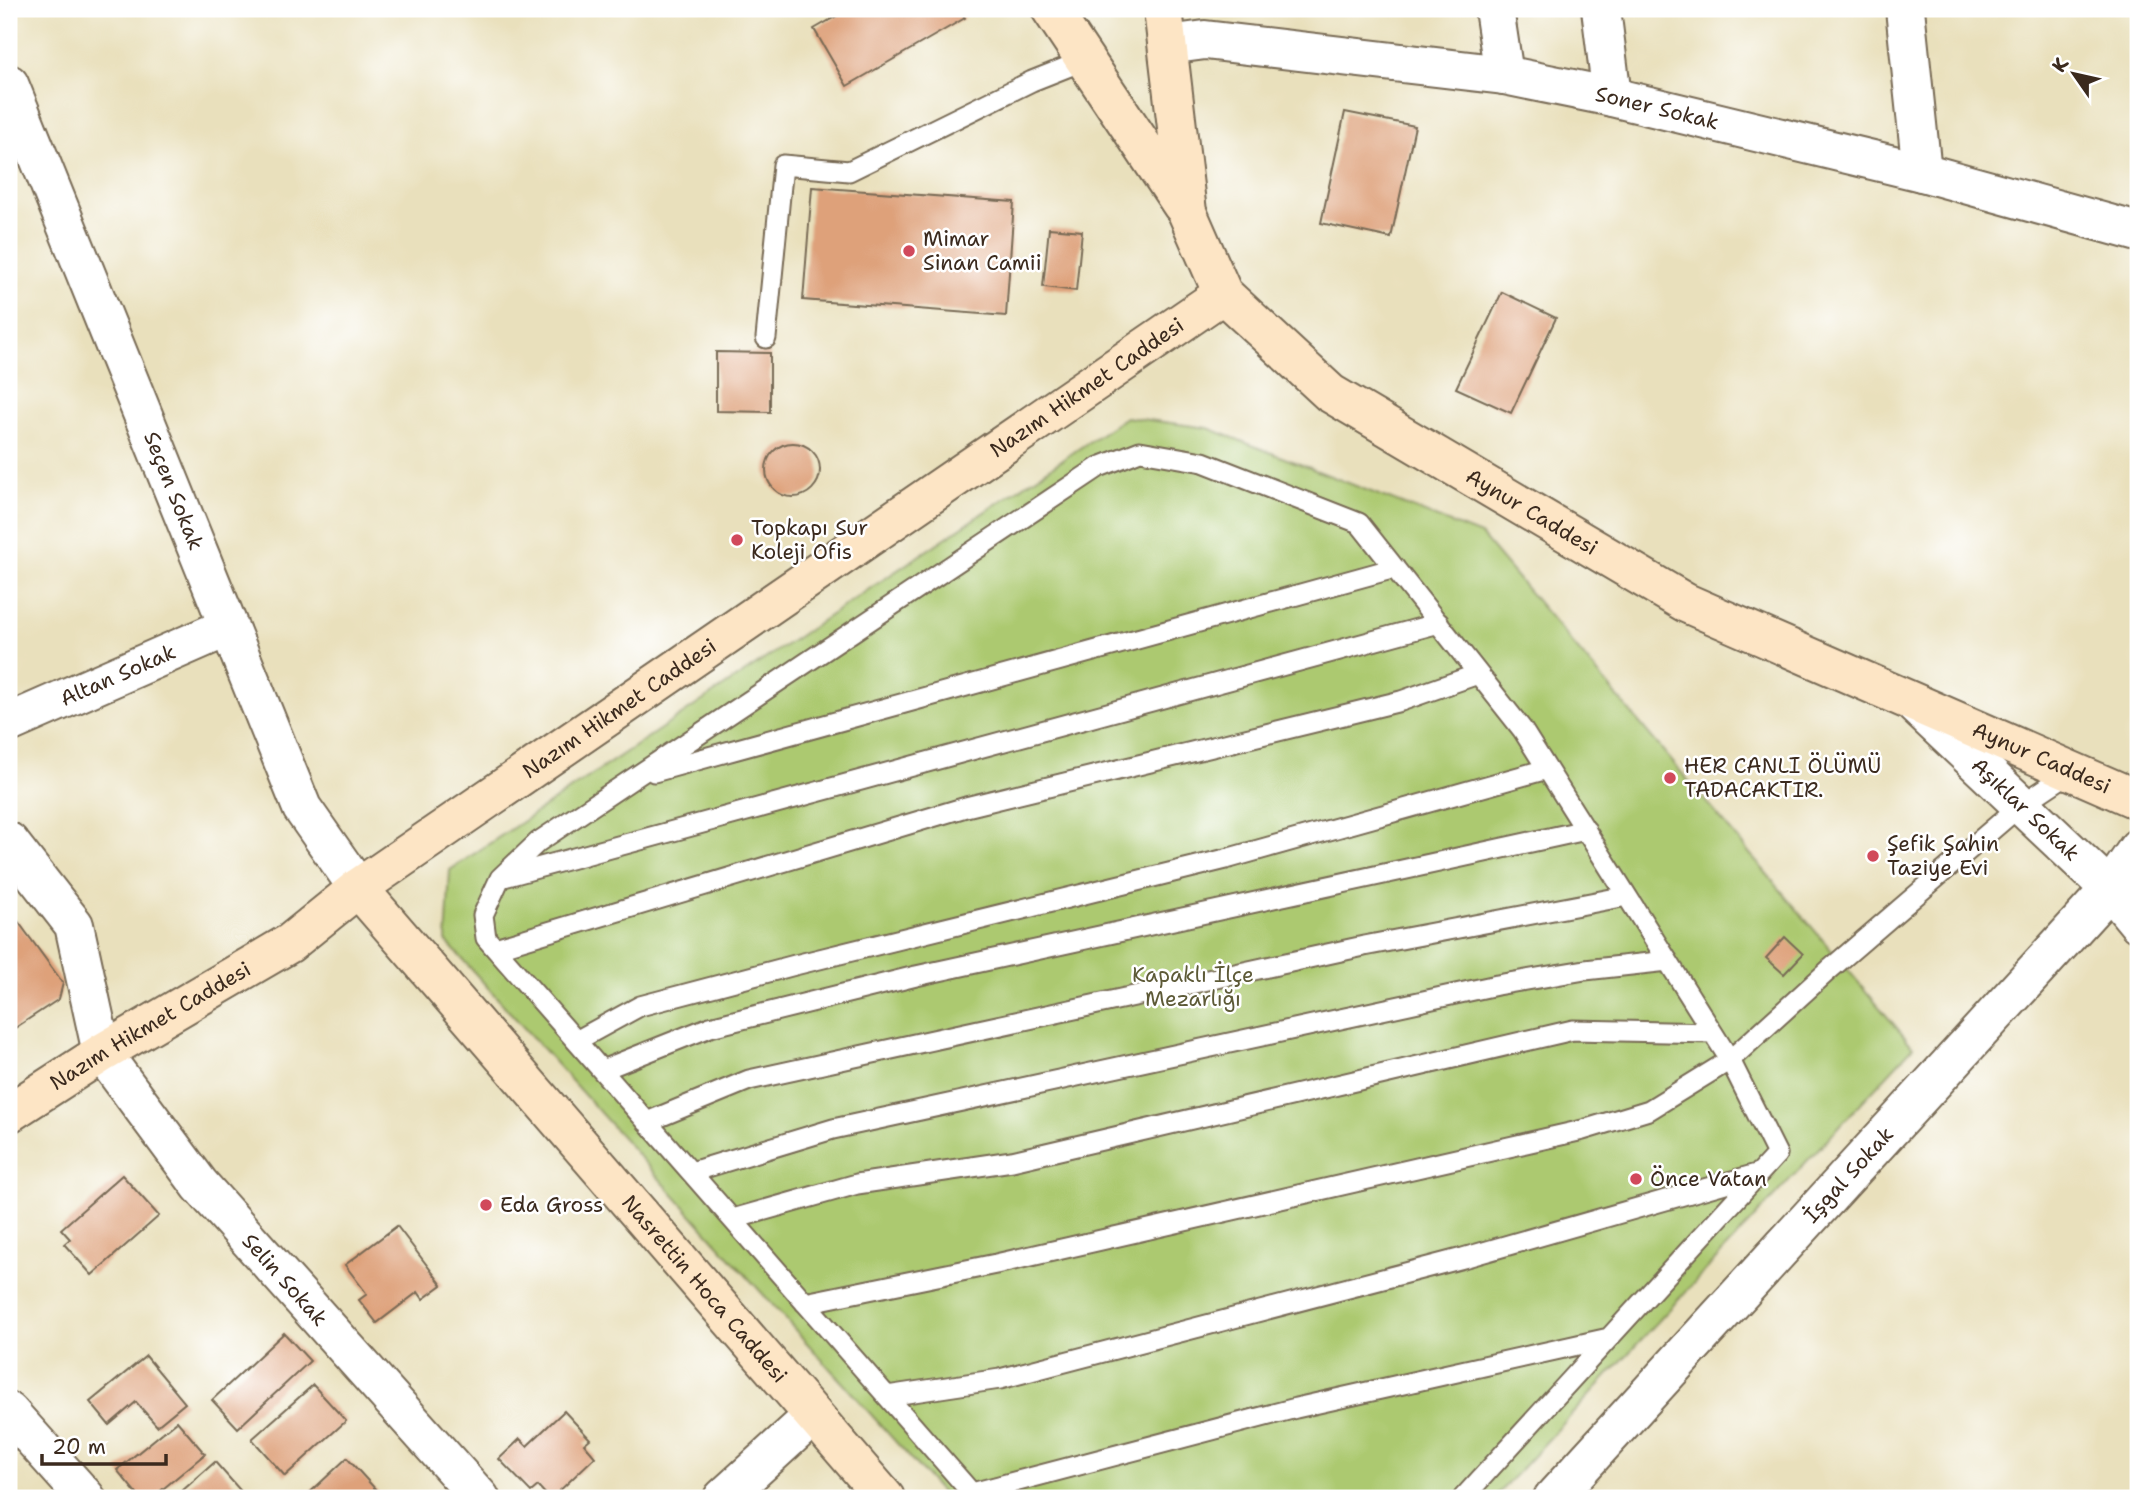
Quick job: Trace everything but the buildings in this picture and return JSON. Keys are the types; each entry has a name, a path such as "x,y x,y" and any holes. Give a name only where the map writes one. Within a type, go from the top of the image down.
{"street":[{"path":"1051,9 1187,212"},
{"path":"1494,9 1504,75"},
{"path":"1601,9 1612,97"},
{"path":"1905,9 1922,172"},
{"name":"Soner Sokak","path":"1165,27 1205,40 1504,75 1612,97 1922,172 2138,232"},
{"name":"Aynur Caddesi","path":"1165,27 1187,212 1223,294 1330,393 1686,603 2138,800"},
{"name":"Seçen Sokak","path":"9,84 302,808 358,888"},
{"name":"Nazım Hikmet Caddesi","path":"9,1113 102,1053 290,943 358,888 1223,294"},
{"name":"Altan Sokak","path":"9,723 228,627"},
{"name":"Aşıklar Sokak","path":"1910,700 2110,889 2138,923"},
{"path":"9,842 74,925 102,1053"},
{"name":"İşgal Sokak","path":"1553,1498 2110,889 2138,848"},
{"name":"Nasrettin Hoca Caddesi","path":"358,888 886,1498"},
{"name":"Selin Sokak","path":"102,1053 200,1185 480,1498"},
{"path":"9,1412 86,1498"},
{"path":"723,1498 813,1416"}],"lane":[{"path":"766,338 783,165 849,171 1032,81 1085,60"},
{"path":"1463,1498 1777,1154 1730,1059 1522,729 1359,523 1203,462 1140,451 1100,467 538,842 500,878 483,915 486,938 974,1496 1296,1408 1609,1338"},
{"path":"636,777 1395,568"},
{"path":"500,878 1439,623"},
{"path":"495,948 966,807 1401,701 1478,674"},
{"path":"576,1041 640,1006 794,965 1226,859 1547,769"},
{"path":"805,1303 996,1264 1583,1130 1649,1110 1730,1059 2021,805 2072,771"},
{"path":"602,1070 710,1027 916,976 1586,830"},
{"path":"646,1122 749,1080 1364,946 1627,897"},
{"path":"691,1172 834,1129 1497,985 1585,970 1668,961"},
{"path":"733,1219 857,1184 1012,1161 1573,1030 1713,1033"},
{"path":"887,1396 1013,1376 1463,1258 1760,1172"}],"green space":[{"name":"Kapaklı İlçe Mezarlığı","path":"1126,417 1208,428 1481,535 1913,1047 1494,1498 946,1498 446,941 450,870"}],"place":[{"name":"Mimar Sinan Camii","path":"909,251"},
{"name":"Topkapı Sur Koleji Ofis","path":"737,540"},
{"name":"HER CANLI ÖLÜMÜ TADACAKTIR.","path":"1670,778"},
{"name":"Şefik Şahin Taziye Evi","path":"1873,856"},
{"name":"Önce Vatan","path":"1636,1179"},
{"name":"Eda Gross","path":"486,1205"}]}
